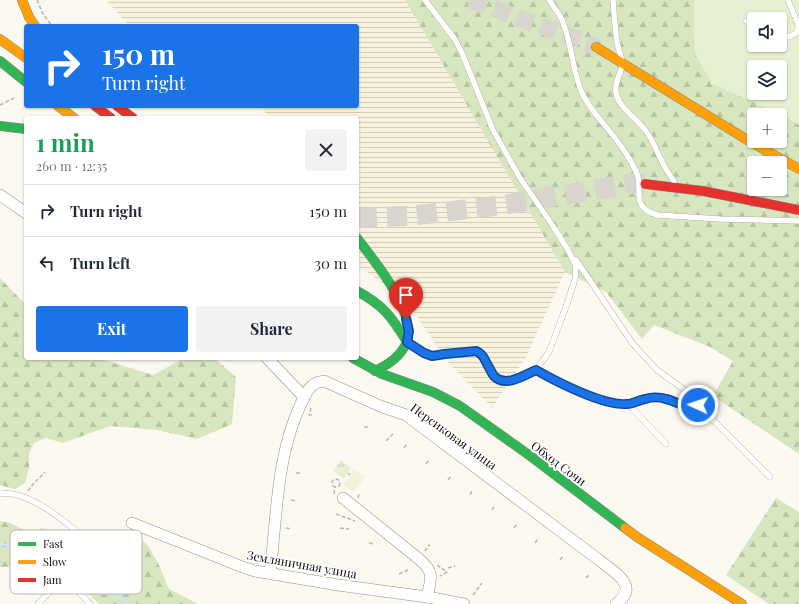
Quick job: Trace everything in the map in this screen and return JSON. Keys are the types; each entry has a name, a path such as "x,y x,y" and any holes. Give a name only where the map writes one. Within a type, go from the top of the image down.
{"main road":[{"path":"22,0 34,24"},
{"path":"0,39 24,57"},
{"path":"596,47 749,141 799,168"},
{"path":"0,49 24,67"},
{"path":"0,61 24,81"},
{"path":"0,69 24,82"},
{"path":"61,108 71,116"},
{"path":"98,108 108,116"},
{"path":"120,108 130,116"},
{"path":"0,126 24,129"},
{"path":"645,184 660,180 680,187 759,201 799,210"},
{"path":"359,241 386,277 398,300 409,327 409,335 404,349 395,360 375,371"},
{"path":"359,292 389,314 407,342"},
{"name":"Обход Сочи","path":"356,360 375,371 432,392 460,406 529,455 637,537 742,604"}],"street":[{"path":"0,195 24,212"},
{"path":"269,360 304,397"},
{"name":"Персиковая улица","path":"270,573 276,512 287,442 304,397 312,385 317,382 324,382 380,406 406,415 620,577 625,583 626,594 616,604"},
{"path":"343,498 429,568 431,578 427,597"},
{"name":"Земляничная улица","path":"132,523 244,568 338,585 427,597 464,604"}],"lane":[{"path":"425,0 454,38 462,53 493,130 520,178 633,344 657,370 696,398 698,405 770,477"},
{"path":"549,0 561,18 565,28 578,84 583,96 617,141 637,173 640,205 644,209 657,215 720,219 799,221"},
{"path":"613,0 617,43 622,64 616,83 616,94 627,112 646,130 665,169 680,187"},
{"path":"787,37 798,32 798,24 788,0"},
{"path":"660,180 665,169"},
{"path":"407,342 424,353 432,356 476,351 479,352 494,376 500,380 516,379 536,370 549,352 575,279 576,266 568,250"},
{"path":"536,370 564,386 615,403 628,404 647,398 666,398 691,407 698,405"},
{"path":"628,404 666,444"},
{"path":"0,494 13,493 25,496 64,520 76,530"},
{"path":"38,604 47,594"},
{"path":"81,594 90,604"}],"path":[{"path":"37,0 43,14 50,24"},
{"path":"0,105 14,98"},
{"path":"364,427 368,427 370,425"},
{"path":"386,441 394,434"},
{"path":"404,448 407,444"},
{"path":"426,464 429,460"},
{"path":"25,496 33,482 39,479 45,472"},
{"path":"296,473 301,473"},
{"path":"337,479 340,481 340,484 335,486 332,484 332,481 337,479 339,476"},
{"path":"448,480 451,476"},
{"path":"470,495 472,491"},
{"path":"291,500 296,501"},
{"path":"514,528 518,524"},
{"path":"286,528 291,529"},
{"path":"340,528 349,529"},
{"path":"534,543 538,539"},
{"path":"369,543 374,544"},
{"path":"425,551 429,545 430,546"},
{"path":"560,560 563,556"},
{"path":"448,568 455,566"},
{"path":"399,574 408,570"},
{"path":"586,578 589,575"},
{"path":"473,595 482,583"}],"shaded area":[{"path":"106,0 405,0 565,272 525,359 492,408 445,359 411,307 369,273 359,268 359,116 268,116 262,108 359,108 359,24 127,24"}],"green space":[{"path":"405,0 694,0 695,54 747,90 747,100 762,100 774,108 747,108 747,148 787,148 787,117 799,125 799,454 713,396 733,361 710,347 654,325 642,339 606,292 565,272"},
{"path":"694,0 799,0 799,125 787,117 787,108 767,108 749,100 787,100 787,60 747,60 747,99 712,84 695,54"},
{"path":"0,278 24,303 24,360 104,360 153,375 180,360 216,360 236,377 232,424 197,439 157,430 110,426 63,443 46,438 34,443 29,453 29,468 25,483 15,489 0,485"},
{"path":"341,460 351,468 344,479 333,471"},
{"path":"354,469 365,477 354,492 343,485"},
{"path":"776,498 799,512 799,604 769,604 726,575"},
{"path":"0,521 10,523 25,530 10,530 10,567 0,567"},
{"path":"42,528 52,530 38,530"},
{"path":"142,540 148,546 158,563 169,589 198,604 99,604 89,594 142,594"}],"waterway":[{"path":"0,544 10,546"},
{"path":"115,594 130,604"}],"tunnel":[{"path":"470,0 596,47"},
{"path":"359,218 409,216 503,205 635,183 645,184"}],"traffic: fast":[{"path":"0,61 24,80"},
{"path":"0,126 24,129"},
{"path":"359,241 383,273 400,301 406,316 408,329 407,342"},
{"path":"359,292 374,301 386,312 397,325 407,342 394,360 375,371"},
{"path":"357,360 382,374 433,392 460,406 529,455 625,528"}],"traffic: slow":[{"path":"22,0 34,24"},
{"path":"0,39 24,57"},
{"path":"596,47 749,141 799,169"},
{"path":"61,108 71,116"},
{"path":"625,528 742,604"}],"traffic: jam":[{"path":"98,108 108,116"},
{"path":"120,108 130,116"},
{"path":"645,184 703,191 799,210"}],"route":[{"path":"406,319 409,327 407,342 424,353 432,356 476,351 479,352 482,354 494,376 500,380 516,379 536,370 564,386 615,403 628,404 647,398 666,398 691,407 698,405"}]}
